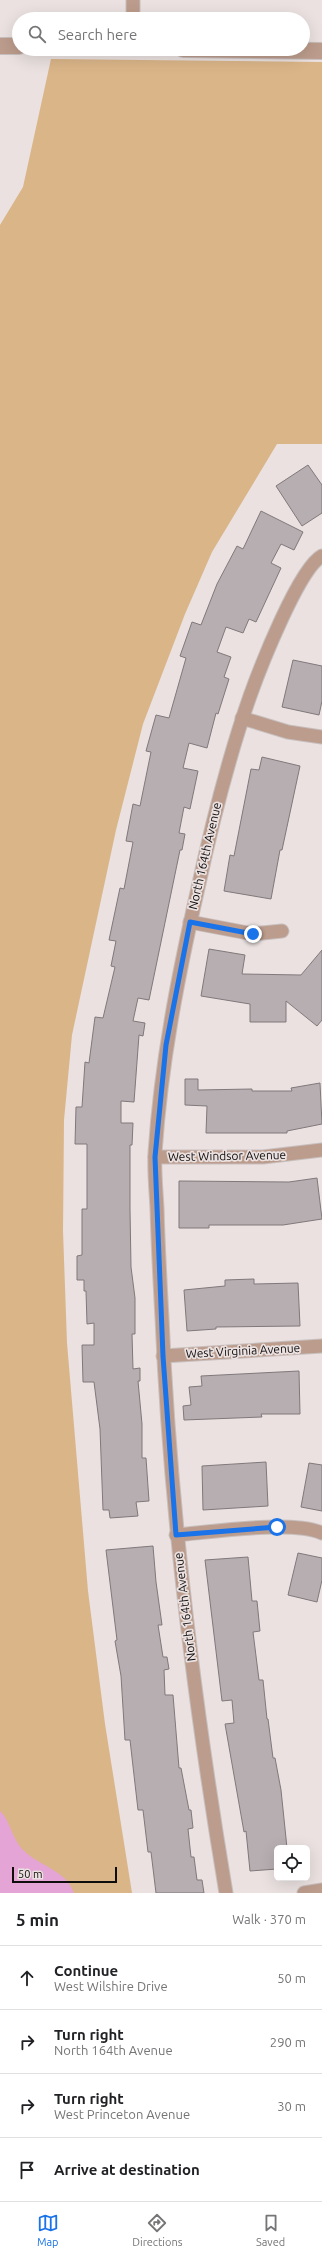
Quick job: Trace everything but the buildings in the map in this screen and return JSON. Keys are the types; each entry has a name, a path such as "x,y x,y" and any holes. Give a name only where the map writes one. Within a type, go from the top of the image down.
{"street":[{"path":"133,0 133,12"},
{"path":"0,46 12,46"},
{"path":"310,51 322,51"},
{"name":"North 164th Avenue","path":"226,1893 201,1744 176,1535 163,1356 155,1157 166,1045 190,922 218,797 242,718 261,668 302,580 316,559 322,556"},
{"path":"242,718 288,732 322,737"},
{"path":"190,922 253,934 282,931"},
{"name":"West Windsor Avenue","path":"155,1157 263,1157 322,1150"},
{"name":"West Virginia Avenue","path":"163,1356 322,1346"},
{"path":"176,1535 277,1527 316,1530 322,1533"},
{"path":"304,1893 322,1890"}],"shaded area":[{"path":"51,59 322,62 322,444 277,444 212,552 185,614 143,724 116,830 72,1035 64,1120 63,1231 67,1343 88,1591 105,1724 132,1893 0,1893 0,225 23,187"},
{"path":"0,1811 6,1819 19,1846 29,1855 65,1879 74,1893 0,1893"}],"route":[{"path":"253,934 190,922 166,1045 155,1157 163,1356 176,1535 277,1527"}]}
